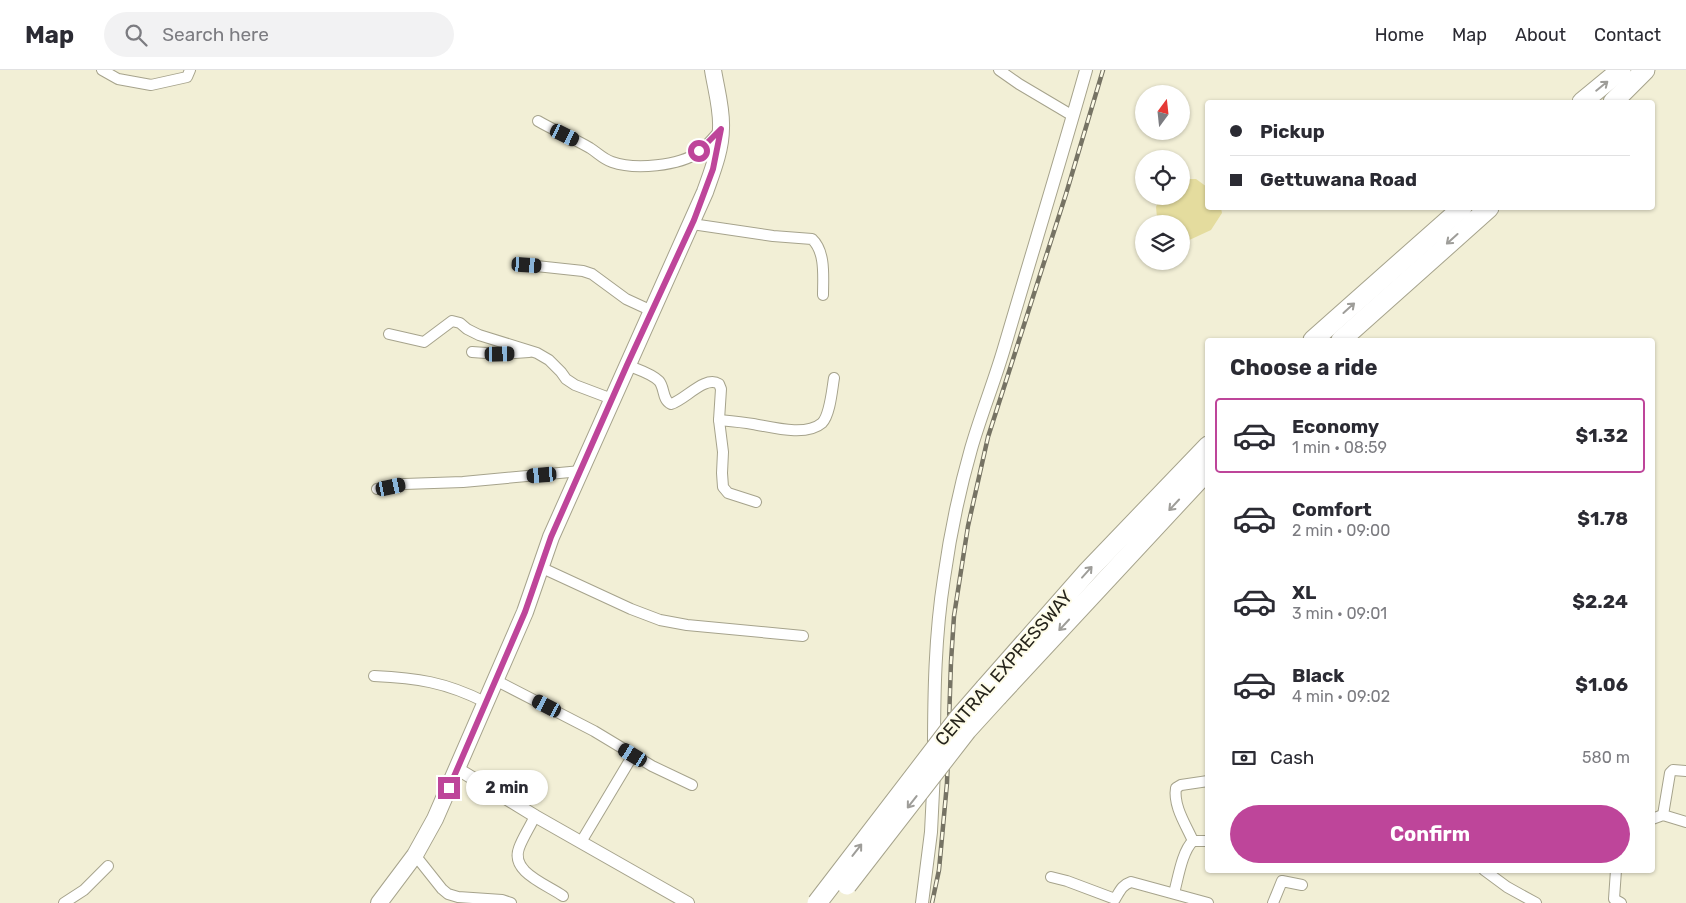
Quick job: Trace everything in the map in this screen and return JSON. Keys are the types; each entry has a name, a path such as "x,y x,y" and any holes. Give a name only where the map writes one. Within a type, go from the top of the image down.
{"highway":[{"path":"1586,100 1635,72"},
{"path":"1606,100 1635,72"},
{"path":"1614,100 1635,72"},
{"path":"1315,338 1460,210"},
{"path":"1344,338 1486,210"},
{"name":"CENTRAL EXPRESSWAY","path":"817,903 958,718 1088,571 1205,449"},
{"name":"CENTRAL EXPRESSWAY","path":"833,903 967,730 1205,473"}],"main road":[{"path":"379,903 415,855 434,820 525,612 551,537 692,224 713,169 721,129 713,70"}],"street":[{"path":"102,70 118,79 151,85 187,77 190,70"},
{"path":"999,70 1018,84 1073,116"},
{"path":"922,903 932,832 937,635 943,583 955,514 971,450 1044,214 1086,70"},
{"path":"538,121 592,149 600,157 613,163 650,166 686,159 699,151 721,129"},
{"path":"692,224 773,236 812,239 816,243 822,260 823,295"},
{"path":"527,265 583,270 592,274 626,299 652,311"},
{"path":"389,334 424,342 452,321 460,323 479,335 532,352 549,360 574,385 612,399"},
{"path":"472,352 500,354 532,352"},
{"path":"627,365 656,379 661,384 666,401 672,404 704,384 711,382 719,384 721,389 718,420 723,452 723,487 728,493 756,502"},
{"path":"718,420 790,431 816,426 822,423 827,415 834,378"},
{"path":"378,489 404,484 463,482 581,472"},
{"path":"540,567 630,609 660,620 687,625 803,636"},
{"path":"374,676 407,678 437,683 485,702"},
{"path":"495,680 594,731 633,755 692,784"},
{"path":"581,842 633,755"},
{"path":"456,768 535,816 688,903"},
{"path":"1663,815 1670,773 1673,770 1686,771"},
{"path":"1193,841 1179,809 1175,795 1176,788 1181,785 1205,781"},
{"path":"1655,818 1663,815 1686,822"},
{"path":"535,816 519,848 517,856 519,864 526,873 563,896"},
{"path":"1193,841 1205,841"},
{"path":"1174,894 1182,864 1193,841"},
{"path":"415,855 448,894 474,900 502,900 511,903"},
{"path":"64,903 84,890 108,866"},
{"path":"1488,873 1508,888 1536,903"},
{"path":"1616,873 1614,899 1621,903"},
{"path":"1051,877 1115,899 1122,887 1132,882 1208,903"},
{"path":"1273,903 1282,881 1302,884"}],"shaded area":[{"path":"1190,179 1196,179 1205,186 1205,210 1221,210 1222,213 1211,230 1190,240 1190,215 1157,215 1157,205 1190,205"}],"railway":[{"path":"932,903 939,870 947,783 954,616 968,526 988,437 1066,194 1103,70"}],"route":[{"path":"449,788 456,768 525,612 551,537 581,472 598,429 694,220 713,169 721,129 699,151"}]}
